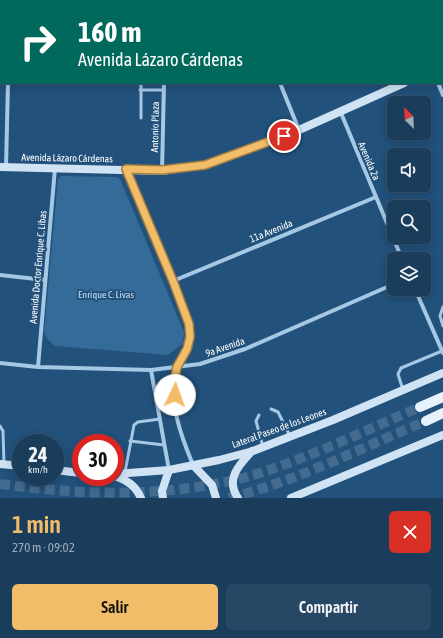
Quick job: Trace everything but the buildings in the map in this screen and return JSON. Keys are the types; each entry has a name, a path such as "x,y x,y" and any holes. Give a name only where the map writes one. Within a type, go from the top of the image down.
{"main road":[{"path":"420,408 443,397"},
{"path":"426,421 443,413"}],"street":[{"path":"3,167 8,84"},
{"name":"Antonio Plaza","path":"162,170 164,84"},
{"path":"280,84 299,130"},
{"name":"Avenida Lázaro Cárdenas","path":"3,167 162,170 212,163 341,113 402,84"},
{"path":"438,84 443,95"},
{"name":"Avenida 2a","path":"341,113 399,252"},
{"name":"Avenida Doctor Enrique C. Libas","path":"38,367 55,168"},
{"path":"126,169 173,281 189,324 190,337 187,349 177,367 174,383 176,406 185,444 194,465 212,485 216,498"},
{"name":"11a Avenida","path":"173,281 376,197"},
{"path":"0,275 45,280"},
{"name":"9a Avenida","path":"0,363 38,367 151,370 200,364 245,349 387,287"},
{"path":"418,296 442,352"},
{"path":"151,370 169,470 162,491 163,498"},
{"name":"Lateral Paseo de los Leones","path":"125,474 169,470 253,451 443,373"},
{"path":"291,498 443,435"},
{"path":"238,498 232,484 234,474 238,466 253,451"},
{"path":"2,464 12,465"},
{"path":"124,480 131,483 137,489 141,498"}],"lane":[{"path":"141,84 141,118"},
{"path":"140,90 164,90"},
{"path":"443,307 440,316 443,326"},
{"path":"403,390 398,374 401,368 442,352"},
{"path":"271,409 278,412 290,436"},
{"path":"259,415 256,421 263,447"},
{"path":"125,474 134,425 138,422 160,419"},
{"path":"0,426 3,431 2,464"},
{"path":"130,441 164,445"}],"green space":[{"name":"Enrique C. Livas","path":"61,176 116,177 120,179 184,332 183,343 168,355 55,346 48,340 44,332 58,179"}],"tunnel":[{"path":"0,484 61,491 122,493 152,492 213,484 243,478 287,464 420,407"},
{"path":"229,498 279,483 426,421"}],"route":[{"path":"175,395 174,383 177,367 187,349 190,337 189,324 184,308 126,169 162,170 205,165 225,159 284,136"}]}
